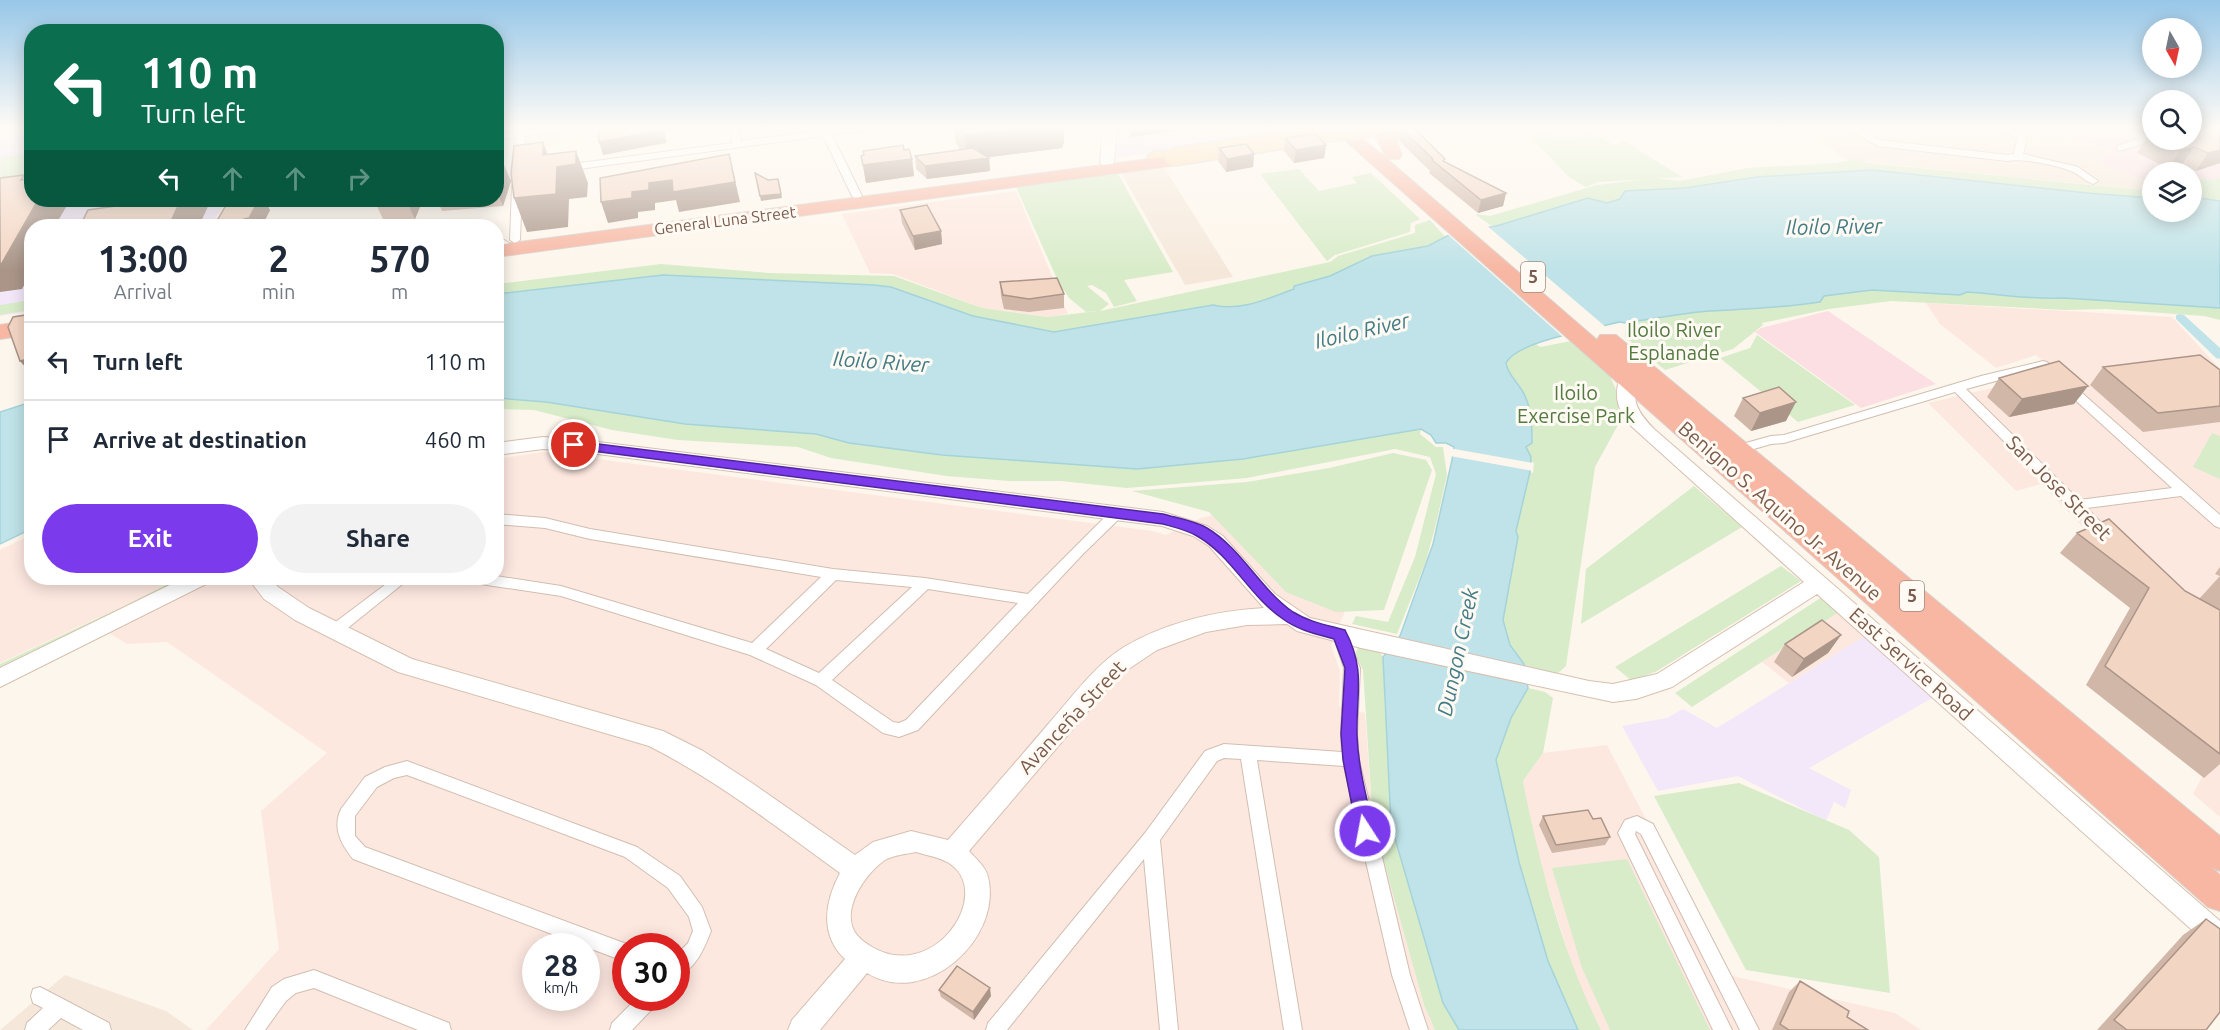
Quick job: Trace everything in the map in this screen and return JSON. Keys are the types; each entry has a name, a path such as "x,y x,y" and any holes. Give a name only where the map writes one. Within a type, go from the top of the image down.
{"highway":[{"name":"General Luna Street","path":"821,204 857,196 1016,175"},
{"name":"General Luna Street","path":"504,246 1037,175"},
{"name":"Benigno S. Aquino Jr. Avenue","path":"1404,175 1595,339 1745,453 2080,755 2220,896"},
{"path":"0,332 24,328"},
{"name":"Benigno S. Aquino Jr. Avenue","path":"1595,339 1628,380 2080,755 2220,856"}],"main road":[{"path":"0,326 24,322"},
{"path":"0,337 24,333"},
{"name":"East Service Road","path":"1628,380 1624,393 1626,407 1648,434 1820,582 2220,938"},
{"path":"504,448 543,443 574,445 1163,519 1200,531 1216,541 1268,600 1304,625 1563,685 1613,693 1636,690 1664,681 1820,582"},
{"path":"0,678 187,585"},
{"path":"264,585 271,592 334,631 386,658 427,674 655,738 695,758 744,790 856,870"},
{"name":"Avanceña Street","path":"954,851 1080,704 1113,668 1131,654 1208,621 1252,615 1288,616"},
{"path":"916,841 936,843 954,851 969,866 978,886 978,908 970,930 954,950 933,964 908,971 883,969 862,959 847,944 840,925 839,904 846,884 856,870 875,853 895,844 916,841"},
{"path":"802,1030 862,959"}],"street":[{"path":"504,231 518,175"},
{"path":"847,175 857,196"},
{"path":"2084,175 2093,181"},
{"path":"1745,453 1770,450 1784,439 2038,365 2049,368 2220,523"},
{"name":"San Jose Street","path":"1957,387 2123,552"},
{"path":"2075,505 2185,491"},
{"path":"504,582 561,591 755,650 821,681 889,728 899,730 912,725 1117,513"},
{"path":"504,520 545,523 590,534 833,574 925,583 1031,600"},
{"path":"755,650 833,574"},
{"path":"821,681 925,583"},
{"path":"334,631 394,585"},
{"path":"1340,635 1352,668 1349,734 1351,760 1401,975 1419,1030"},
{"path":"995,1030 1151,838 1211,756 1224,751 1351,760"},
{"path":"1248,754 1293,1030"},
{"path":"612,948 359,853 347,838 347,814 371,782 391,772 407,768 630,852 674,882 696,913 702,931 690,953"},
{"path":"1723,1030 1626,833 1631,825 1637,824 1647,829 1750,1030"},
{"path":"1151,838 1168,1030"},
{"path":"254,1030 279,994 291,985 314,979 442,1030"},
{"path":"40,996 102,1030"},
{"path":"34,1030 58,1007"},
{"path":"619,1030 637,1011"}],"shaded area":[{"path":"0,175 24,175 24,207 222,207 215,219 24,219 24,312 0,316"},
{"path":"1122,175 1169,175 1233,277 1185,285"},
{"path":"1996,175 2131,175 2142,179 2142,190"},
{"path":"2131,175 2142,175 2142,179"},
{"path":"2202,175 2220,175 2214,180 2202,179"},
{"path":"1016,191 1068,314 1049,317 982,308 893,274 870,273 842,214"},
{"path":"1926,303 2172,317 2220,369 2220,513 2036,355 1996,368 1940,324"},
{"path":"1828,311 1936,384 1861,408 1755,332 1761,328"},
{"path":"2055,373 2220,516 2220,641 2166,611 2041,484 2016,491 1928,403"},
{"path":"543,452 1152,531 1166,535 1201,518 1271,502 1365,562 1331,645 1340,671 1339,707 1365,713 1373,823 1424,1005 1435,1030 206,1030 279,949 261,811 327,753 167,642 127,644 111,634 99,617 0,663 0,550 24,538 24,585 504,585 504,458"},
{"path":"1839,612 1865,636 1789,683 1762,662"},
{"path":"1865,636 1934,697 1809,768 1851,790 1845,808 1834,802 1826,821 1738,776 1658,791 1622,726 1667,718 1683,709 1717,728"},
{"path":"2220,743 2220,817 2193,794"},
{"path":"1607,745 1728,975 1895,1013 1921,1030 1601,1030 1578,984 1538,856 1523,781 1543,753"},
{"path":"65,975 166,1011 193,1030 0,1030"}],"green space":[{"path":"0,175 24,175 24,190 0,193"},
{"path":"1096,175 1119,175 1173,272 1124,280 1137,301 1114,307 1106,293 1092,285 1087,286 1109,304 1100,311 1330,262 1338,256 1415,233 1415,225 1430,220 1449,241 1294,286 1295,289 1254,303 1234,307 1213,305 1054,332 504,297 504,283 661,264 769,273 894,276 982,308 1048,317 1097,311 1086,312 1062,290 1016,187"},
{"path":"1261,175 1305,175 1319,191 1357,183 1352,177 1373,175 1420,219 1411,223 1410,232 1335,255 1327,261"},
{"path":"1567,175 1679,175 1682,177 1598,182 1586,187"},
{"path":"1711,175 1990,175 2142,190 2142,202 1510,228 1490,225 1475,214 1490,216 1597,185 1654,178 1680,181"},
{"path":"2220,177 2220,206 2202,200 2202,179 2214,180"},
{"name":"Iloilo River Esplanade","path":"1842,287 2220,302 2220,320 2204,316 2106,309 2066,310 1891,301 1829,309 1762,323 1763,325 1733,349 1665,370 1625,337 1626,323"},
{"path":"24,301 24,311 0,315 0,305"},
{"path":"1757,335 1855,405 1798,422 1720,358 1750,348"},
{"name":"Iloilo River Esplanade","path":"1571,341 1609,374 1618,394 1618,425 1595,467 1566,666 1556,675 1490,658 1524,470 1533,473 1534,463 1517,457 1502,379 1510,373 1507,369 1507,360 1518,350 1536,344 1540,347"},
{"path":"504,395 990,452 1006,461 1025,448 1423,421 1420,434 1436,447 1443,447 1447,475 1426,561 1397,634 1352,624 1356,616 1388,622 1415,557 1436,474 1430,457 1395,449 1247,478 1127,488 1061,481 1009,481 946,476 831,458 798,447 678,440 612,430 534,410 504,409"},
{"path":"2212,433 2220,436 2220,479 2193,467"},
{"path":"1393,453 1426,460 1432,470 1384,610 1336,612 1286,592 1209,512 1132,491 1247,482 1329,468"},
{"path":"1694,486 1742,527 1581,624 1586,569"},
{"path":"1781,566 1801,581 1657,671 1632,681 1615,667"},
{"path":"165,585 180,585 0,670 0,664"},
{"path":"1822,597 1839,612 1692,707 1675,693"},
{"path":"1359,646 1378,650 1383,657 1385,715 1392,720 1506,1030 1435,1030 1424,1005 1373,823 1363,670 1355,654"},
{"path":"1528,688 1545,692 1553,698 1543,753 1523,781 1545,877 1564,940 1601,1030 1561,1030 1462,713"},
{"path":"1739,783 1849,830 1879,857 1890,993 1746,970 1654,796"},
{"path":"1627,859 1710,1030 1610,1030 1582,968 1552,868"}],"water":[{"path":"1789,175 1919,175 2142,197 2142,222 2202,222 2202,198 2220,201 2220,308 2064,298 2028,298 1967,292 1960,295 1872,290 1824,296 1820,302 1806,304 1699,312 1626,323 1619,322 1540,342 1513,355 1506,363 1529,407 1532,443 1526,447 1531,457 1530,472 1516,531 1518,537 1503,620 1510,645 1524,664 1528,688 1511,718 1496,760 1519,862 1548,961 1578,1030 1459,1030 1443,1003 1391,825 1383,657 1400,636 1433,544 1454,447 1446,443 1436,443 1431,435 1421,429 1243,459 1137,469 942,455 849,443 816,434 685,424 546,402 504,399 504,293 663,275 874,285 891,287 973,316 1054,332 1213,305 1234,307 1254,303 1294,289 1294,286 1330,276 1372,256 1428,246 1447,236 1500,225 1588,198 1607,203 1620,199 1625,191 1685,188 1757,177"},
{"path":"24,404 24,532 0,544 0,412"}],"pier":[{"path":"1485,224 1607,328 1565,339 1446,233"},
{"path":"1449,448 1533,463 1533,471 1450,456"}],"building":[{"path":"24,175 21,180 24,180 24,207 34,207 27,219 24,219 24,224 0,264 0,178"},
{"path":"511,175 557,175 556,194 514,198"},
{"path":"616,175 734,175 735,182 673,192 672,180 649,183 649,190 632,192 632,198 601,202 600,178"},
{"path":"755,175 768,180 778,179 781,194 760,196"},
{"path":"1450,175 1471,175 1506,193 1481,200"},
{"path":"927,205 941,231 913,236 900,210"},
{"path":"109,207 187,207 177,208 172,219 84,219 88,210"},
{"path":"225,207 255,207 249,218 218,219"},
{"path":"1057,278 1064,294 1029,299 1003,295 1000,282"},
{"path":"24,315 24,360 20,361 8,327 13,317"},
{"path":"2200,355 2220,370 2220,406 2158,413 2103,367"},
{"path":"2059,361 2088,386 2022,399 1999,378"},
{"path":"1779,387 1796,402 1760,413 1743,398"},
{"path":"2109,519 2185,591 2220,610 2220,754 2105,666 2149,588 2077,533"},
{"path":"1822,620 1841,635 1804,659 1785,644"},
{"path":"1588,810 1593,819 1601,818 1610,837 1556,845 1543,816"},
{"path":"2206,919 2220,929 2220,1012 2206,1030 2127,1030 2114,1020"},
{"path":"957,966 990,988 973,1012 939,990"},
{"path":"1800,981 1849,1011 1847,1017 1868,1030 1789,1030 1780,1024"}],"waterway":[{"path":"2180,317 2220,355"}],"route":[{"path":"574,445 1163,519 1200,531 1216,541 1268,600 1288,616 1304,625 1340,635 1352,668 1349,734 1351,760 1365,831"}],"water label":[{"name":"Iloilo River","path":"1834,227"},
{"name":"Iloilo River","path":"1362,331"},
{"name":"Iloilo River","path":"881,362"},
{"name":"Dungon Creek","path":"1458,652"}],"park label":[{"name":"Iloilo Exercise Park","path":"1576,404"}]}
